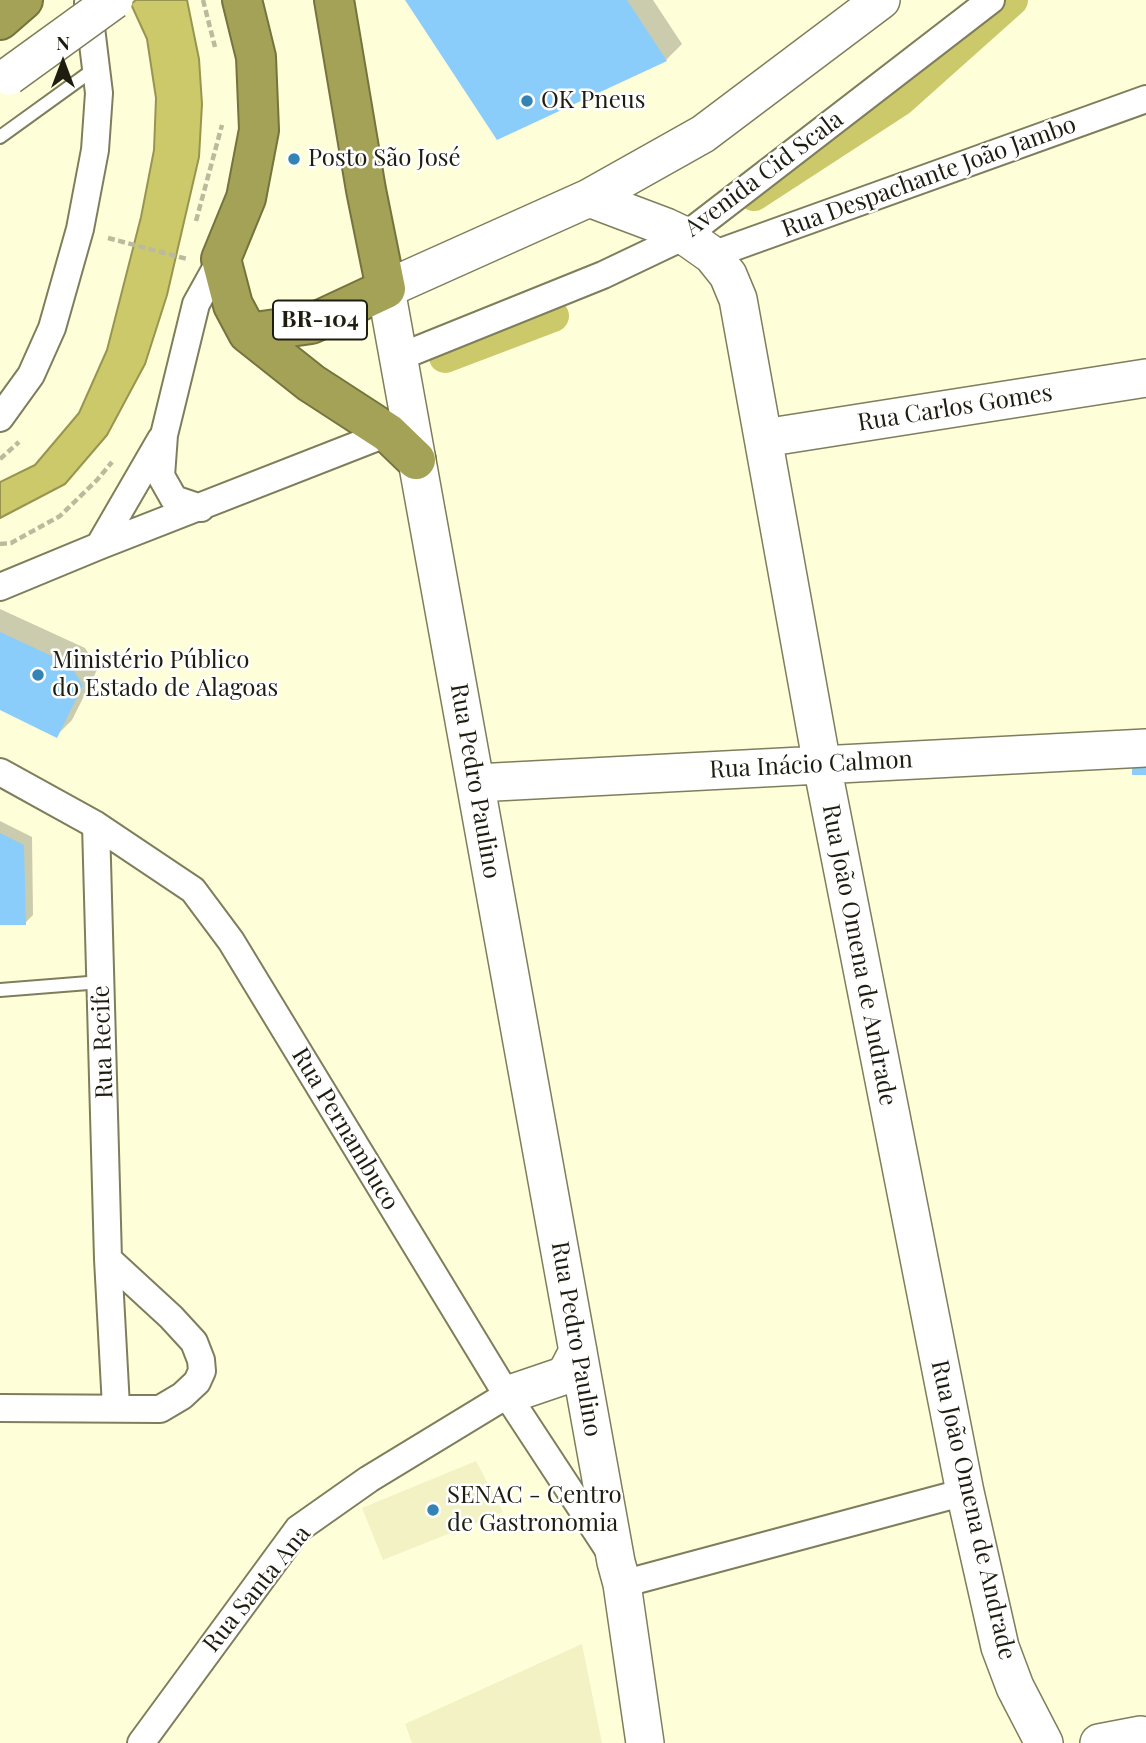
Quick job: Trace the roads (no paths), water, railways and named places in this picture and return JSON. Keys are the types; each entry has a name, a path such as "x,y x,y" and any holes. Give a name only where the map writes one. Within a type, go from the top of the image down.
{"highway":[{"path":"0,20 23,0"},
{"path":"242,0 256,57 259,130 246,198 199,255 233,305 248,333 311,383 388,433 416,460"},
{"name":"Rua Pedro Paulino","path":"334,0 366,191 386,289"},
{"name":"BR-104","path":"248,333 311,324 386,289"}],"street":[{"path":"0,418 31,375 52,328 80,229 95,150 99,93 88,0"},
{"path":"0,83 114,0"},
{"path":"386,289 589,198 703,134 881,0"},
{"name":"Avenida Cid Scala","path":"397,358 603,275 699,246 991,0"},
{"name":"Rua Despachante João Jambo","path":"699,246 1146,99"},
{"path":"589,198 699,246"},
{"name":"Rua João Omena de Andrade","path":"699,246 728,275 738,299 822,765 965,1492 1000,1647 1014,1687 1044,1743"},
{"path":"199,255 196,304 164,435 161,476 174,499 201,508"},
{"name":"Rua Pedro Paulino","path":"386,289 619,1573 645,1743"},
{"name":"Rua Carlos Gomes","path":"764,438 1146,378"},
{"path":"0,587 388,433"},
{"path":"99,546 164,435"},
{"name":"Rua Inácio Calmon","path":"476,783 1146,748"},
{"name":"Rua Pernambuco","path":"0,772 96,825 193,890 231,941 507,1395 619,1573"},
{"name":"Rua Recife","path":"96,825 108,1259 116,1408"},
{"path":"0,1408 160,1409 182,1396 197,1382 202,1371 194,1342 108,1259"},
{"path":"507,1395 560,1377 573,1363 578,1351"},
{"name":"Rua Santa Ana","path":"141,1743 299,1529 369,1479 507,1395"},
{"path":"619,1573 965,1492"},
{"path":"1099,1743 1142,1734"}],"lane":[{"path":"0,137 97,67"},
{"path":"0,990 101,982"}],"waterway":[{"path":"754,195 900,100 1012,0"},
{"path":"445,357 553,316"}],"place":[{"name":"OK Pneus","path":"527,101"},
{"name":"Posto São José","path":"294,159"},
{"name":"Ministério Público do Estado de Alagoas","path":"38,675"},
{"name":"SENAC - Centro de Gastronomia","path":"433,1510"}]}
